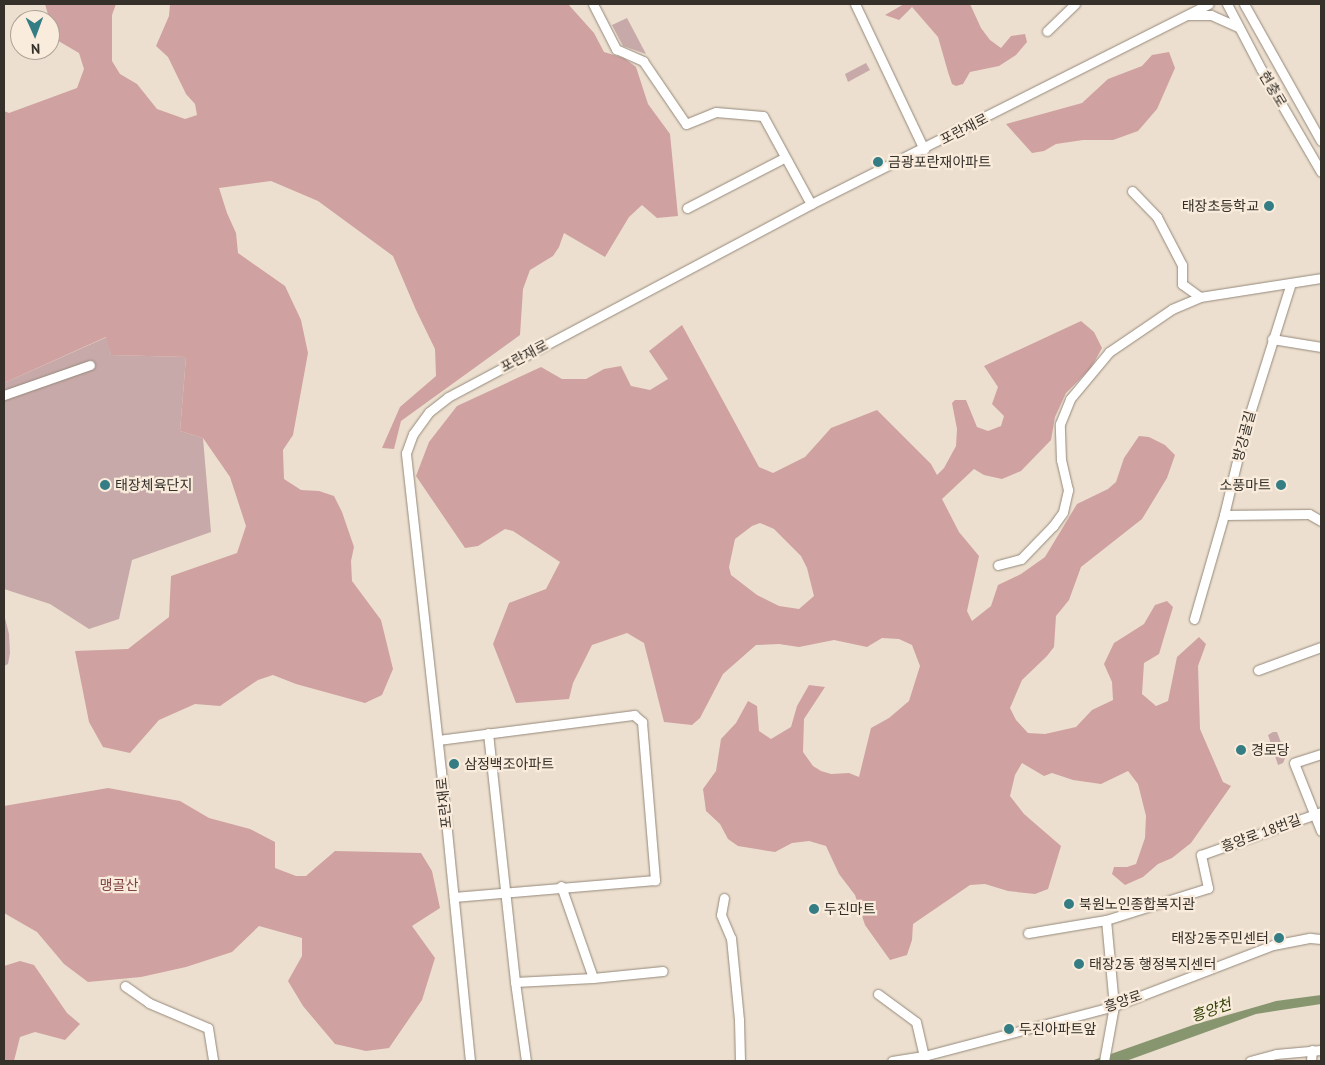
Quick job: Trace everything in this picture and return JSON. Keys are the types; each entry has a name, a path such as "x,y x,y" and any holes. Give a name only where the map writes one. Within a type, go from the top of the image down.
{"street":[{"path":"593,4 616,49 643,61 686,124 716,112 762,116 811,204"},
{"path":"856,4 924,149"},
{"path":"1047,31 1075,4"},
{"path":"1186,14 1199,4"},
{"name":"포란재로","path":"470,1061 438,740 406,453 413,434 429,412 448,397 811,204 924,149 1208,4"},
{"name":"현충로","path":"1227,4 1321,172"},
{"name":"현충로","path":"1244,4 1321,141"},
{"path":"1186,14 1211,14 1238,26"},
{"path":"687,208 784,158"},
{"path":"1132,191 1157,217 1182,265 1182,284 1200,297"},
{"path":"998,565 1021,559 1053,526 1063,512 1068,490 1061,460 1060,424 1070,399 1109,352 1172,309 1200,297 1321,278"},
{"name":"방강골길","path":"1194,620 1224,515 1244,432 1291,283"},
{"path":"1272,339 1321,347"},
{"path":"4,395 90,365"},
{"path":"1224,515 1309,514 1321,521"},
{"path":"1258,670 1321,648"},
{"path":"438,740 634,715 642,722 655,880 561,886 454,897"},
{"path":"488,733 515,982 526,1061"},
{"path":"1321,754 1294,763 1318,813 1321,831"},
{"name":"흥양로 18번길","path":"1106,920 1208,888 1201,855 1318,813"},
{"path":"561,886 593,978"},
{"path":"724,898 721,915 731,938 739,1020 740,1061"},
{"path":"1028,933 1106,920 1114,1006 1104,1061"},
{"name":"흥양로","path":"892,1061 924,1056 1114,1006 1273,945 1310,938 1321,939"},
{"path":"515,982 593,978 663,971"},
{"path":"125,986 149,1003 208,1028 213,1061"},
{"path":"878,994 916,1022 924,1056"},
{"path":"1250,1061 1276,1054 1317,1050"},
{"path":"1311,1061 1317,1050"}],"shaded area":[{"path":"627,18 646,54 623,46 612,25"},
{"path":"866,63 870,70 848,82 845,74"},
{"name":"태장체육단지","path":"107,337 111,355 186,357 180,431 203,438 211,532 132,560 119,619 89,629 50,604 4,589 4,383"},
{"path":"4,614 9,634 10,653 8,664 4,666"},
{"path":"1277,732 1286,756 1283,763 1278,765 1268,735"},
{"path":"1321,995 1321,1004 1256,1014 1126,1061 1091,1061 1193,1025 1276,1001"}],"green space":[{"path":"45,4 116,4 112,15 112,61 120,74 137,84 157,109 185,119 197,115 195,104 186,94 168,57 156,46 169,16 170,4 568,4 594,33 604,52 624,58 636,67 648,104 670,134 678,216 657,218 642,205 629,217 605,257 564,233 559,247 553,256 530,270 523,289 520,335 401,421 394,449 382,448 400,407 436,376 435,349 393,256 318,201 271,181 219,188 236,233 238,253 285,286 301,320 308,353 293,435 283,450 284,479 301,490 319,491 334,496 342,512 354,547 351,561 352,581 381,620 393,669 382,695 365,703 296,684 273,675 258,680 220,706 195,704 159,720 130,753 103,747 89,722 75,651 128,649 169,617 171,576 237,553 246,526 230,477 203,438 180,431 186,357 111,355 106,337 4,383 4,111 9,113 77,88 84,69 79,53 60,42 60,10 47,10"},
{"path":"904,4 970,4 981,28 990,40 1001,48 1011,36 1025,34 1027,42 1016,55 999,66 970,72 963,84 956,86 952,84 938,37 912,7 899,20 885,15"},
{"path":"1169,52 1175,68 1157,109 1138,131 1113,140 1083,140 1056,144 1044,151 1032,153 1006,124 1082,103 1108,79 1142,66 1152,55"},
{"path":"1081,321 1094,332 1102,348 1091,368 1066,393 1055,417 1051,440 1021,471 1002,479 984,475 974,469 942,499 959,532 979,556 967,611 972,621 991,606 998,585 1021,574 1045,557 1077,504 1108,489 1116,482 1124,458 1139,436 1149,437 1165,445 1175,455 1167,478 1142,519 1081,567 1069,600 1056,616 1054,647 1022,680 1010,708 1016,720 1028,733 1045,734 1076,727 1092,710 1113,700 1112,682 1104,664 1114,643 1144,624 1155,605 1167,601 1173,607 1159,654 1144,663 1142,694 1156,706 1168,701 1177,657 1199,637 1206,644 1198,666 1200,729 1223,782 1231,786 1191,843 1172,858 1158,864 1143,877 1125,885 1112,874 1114,867 1127,867 1136,864 1145,838 1146,816 1138,784 1128,771 1101,784 1073,780 1052,773 1044,776 1022,763 1015,775 1010,796 1024,814 1061,846 1048,889 1035,894 1008,891 985,884 970,885 913,924 912,940 907,955 890,960 865,925 855,895 839,874 826,846 809,841 792,843 775,852 738,846 728,839 720,824 706,811 703,789 716,771 721,739 736,723 748,701 757,706 759,731 771,739 791,727 797,706 809,685 825,687 804,719 803,752 813,766 821,771 831,774 849,773 859,777 871,728 889,718 909,701 920,666 912,645 899,639 882,638 867,647 834,640 799,647 779,644 756,645 723,674 700,718 692,725 664,722 644,643 627,633 592,645 573,683 569,699 516,703 493,644 509,603 546,589 560,562 513,531 505,529 478,546 465,548 416,476 429,442 457,406 541,367 562,379 586,379 604,369 621,366 631,386 650,390 668,379 649,351 682,325 759,467 773,473 805,457 831,428 877,410 931,464 937,475 944,468 956,446 957,429 952,403 955,400 966,400 977,427 988,431 1001,426 1004,416 992,404 998,387 984,366","holes":["760,523 774,529 801,556 807,568 814,596 799,609 779,606 757,595 731,575 729,567 735,539 752,526"]},
{"name":"맹골산","path":"108,788 180,801 209,818 250,829 275,842 275,868 296,876 306,876 335,851 421,853 432,871 440,908 412,926 435,958 422,1000 389,1048 366,1051 335,1044 303,1006 288,981 302,956 302,938 259,926 232,952 186,967 141,977 88,982 64,964 37,932 4,913 4,806"},
{"path":"20,961 34,965 67,1013 80,1024 65,1040 35,1032 20,1037 14,1061 4,1061 4,966"}],"place":[{"name":"금광포란재아파트","path":"878,162"},
{"name":"태장초등학교","path":"1269,206"},
{"name":"태장체육단지","path":"105,485"},
{"name":"소풍마트","path":"1281,485"},
{"name":"경로당","path":"1241,750"},
{"name":"삼정백조아파트","path":"454,764"},
{"name":"북원노인종합복지관","path":"1069,904"},
{"name":"두진마트","path":"814,909"},
{"name":"태장2동주민센터","path":"1279,938"},
{"name":"태장2동 행정복지센터","path":"1079,964"},
{"name":"두진아파트앞","path":"1009,1029"}],"water label":[{"name":"흥양천","path":"1211,1010"}]}
